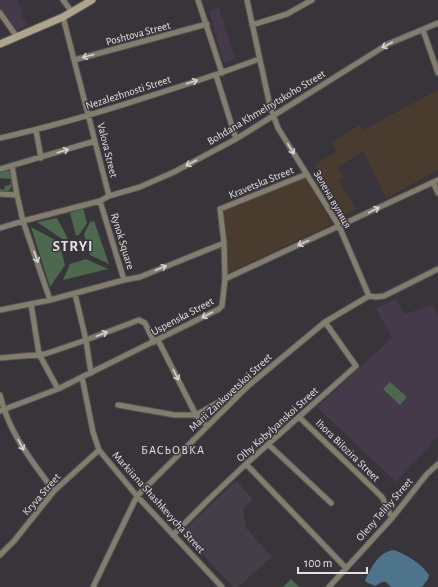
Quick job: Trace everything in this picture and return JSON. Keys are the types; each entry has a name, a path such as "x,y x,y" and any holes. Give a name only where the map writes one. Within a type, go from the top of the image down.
{"main road":[{"path":"0,44 63,17 92,0"}],"street":[{"path":"63,0 72,12"},
{"path":"198,0 222,73"},
{"name":"Зелена вулиця","path":"247,0 270,106 278,128 339,226 369,296"},
{"path":"252,25 287,14 312,0"},
{"path":"0,13 17,37"},
{"name":"Valova Street","path":"63,17 109,196"},
{"name":"Bohdana Khmelnytskoho Street","path":"100,201 109,196 140,188 174,172 236,139 388,44 438,23"},
{"name":"Poshtova Street","path":"74,60 207,24"},
{"path":"423,30 438,73"},
{"name":"Nezalezhnosti Street","path":"0,138 88,116 222,73 259,59"},
{"path":"216,75 236,139"},
{"path":"36,130 41,158"},
{"path":"0,169 95,141"},
{"path":"12,166 23,221 50,300"},
{"name":"Kravetska Street","path":"225,279 224,243 220,209 307,174"},
{"path":"225,279 436,181 438,193"},
{"path":"0,194 17,195"},
{"name":"Rynok Square","path":"0,228 100,201 124,280 75,294 0,310"},
{"path":"124,280 140,277 224,243"},
{"path":"369,296 384,296 438,269"},
{"name":"Uspenska Street","path":"2,410 58,389 219,309 222,306 225,279"},
{"path":"75,294 86,340 91,373"},
{"name":"Marii Zankovetskoi Street","path":"93,587 137,496 252,383 326,322 369,296"},
{"path":"31,304 39,354 58,389"},
{"path":"0,358 45,354 139,320 145,323 196,415 207,426"},
{"name":"Olhy Kobylyanskoi Street","path":"174,535 246,464 356,366 326,322"},
{"name":"Markiiana Shashkevycha Street","path":"82,377 93,432 99,450 137,496 222,587"},
{"path":"118,404 175,415 196,415 252,383"},
{"path":"0,395 2,410 23,449 54,490"},
{"name":"Ihora Bilozira Street","path":"299,417 382,496 392,518"},
{"path":"269,445 331,503"},
{"name":"Kryva Street","path":"0,555 14,542 54,490 99,450"},
{"path":"246,464 346,568"},
{"name":"Oleny Telihy Street","path":"329,587 392,518 427,474 438,464"}],"shaded area":[{"path":"0,0 17,0 23,11 20,13 27,25 16,30 0,8"},
{"path":"219,8 235,59 224,63 209,11"},
{"path":"438,90 438,170 386,198 363,151 338,167 343,177 339,180 356,209 345,215 314,165 336,152 332,142 360,125 363,130"},
{"path":"305,177 332,224 228,273 224,210"},
{"path":"396,299 404,314 434,305 438,316 438,436 396,482 317,407 392,338 376,308"},
{"path":"236,481 253,499 243,509 246,528 272,557 238,587 233,587 182,532"}],"green space":[{"path":"8,170 10,172 11,179 0,178 0,171"},
{"path":"11,179 12,187 7,192 0,192 0,189 4,190 5,186 10,185"},
{"path":"83,208 87,223 79,235 76,236 70,213"},
{"path":"57,218 68,239 62,239 37,222"},
{"path":"94,221 109,264 90,255 84,234 90,222"},
{"path":"31,227 59,242 65,265 50,287"},
{"path":"86,259 108,269 63,280 70,264"},
{"path":"390,382 407,397 400,405 383,389"},
{"path":"291,579 299,587 283,587"}],"water":[{"path":"394,550 404,554 426,571 429,575 428,579 422,587 391,587 386,582 382,582 375,586 366,582 365,580 376,561 388,551"}],"district":[{"name":"STRYI","path":"73,246"},
{"name":"БАСЬОВКА","path":"173,450"}]}
